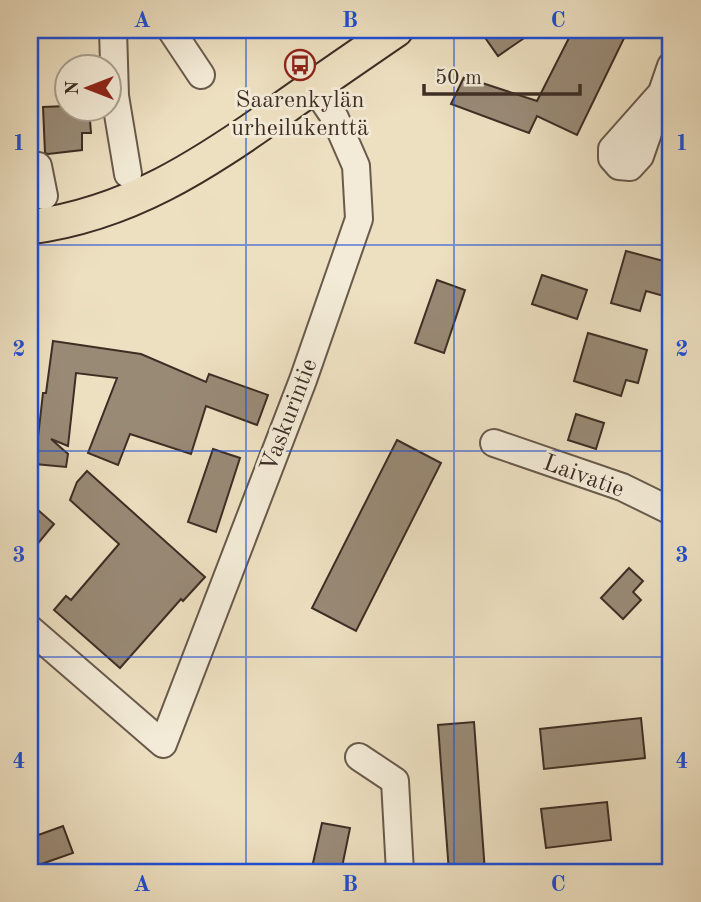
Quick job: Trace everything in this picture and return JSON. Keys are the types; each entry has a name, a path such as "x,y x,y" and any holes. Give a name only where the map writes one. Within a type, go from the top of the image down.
{"main road":[{"path":"30,227 124,204 174,180 215,157 396,30"}],"street":[{"path":"113,30 115,96 128,174"},
{"path":"171,30 201,75"},
{"path":"659,96 671,66"},
{"name":"Vaskurintie","path":"30,629 163,744 304,377 359,219 356,166 335,118 314,87"},
{"path":"30,165 38,166 44,196"},
{"name":"Laivatie","path":"494,443 622,487 671,511"},
{"path":"359,757 394,781 400,872"}],"building":[{"path":"499,30 536,30 498,56 486,39"},
{"path":"573,30 628,30 577,135 537,116 529,133 451,104 464,77 537,101"},
{"path":"43,107 52,107 52,122 90,122 91,133 82,133 82,150 45,153"},
{"path":"626,251 671,263 671,298 646,291 640,311 611,303"},
{"path":"542,275 587,290 577,319 532,304"},
{"path":"437,280 465,290 444,353 415,343"},
{"path":"588,333 647,350 638,383 626,380 621,396 574,381"},
{"path":"53,341 141,354 206,382 209,374 268,395 257,425 206,406 191,454 130,434 118,465 88,453 117,378 76,373 68,446 51,439 68,454 66,467 35,464 43,393 46,393"},
{"path":"576,414 604,423 596,449 568,440"},
{"path":"397,440 441,463 356,631 312,608"},
{"path":"213,449 240,458 216,532 188,522"},
{"path":"87,471 205,577 183,601 181,599 120,668 54,610 66,596 71,600 119,544 70,500 77,482"},
{"path":"30,503 54,524 30,553"},
{"path":"629,568 643,581 633,592 641,600 623,619 601,598"},
{"path":"641,718 645,758 544,769 540,729"},
{"path":"474,722 485,872 449,872 438,725"},
{"path":"607,802 611,840 546,848 541,809"},
{"path":"322,823 350,828 341,872 311,872"},
{"path":"63,826 73,853 30,868 30,838"}],"place":[{"name":"Saarenkylän urheilukenttä","path":"300,65"}]}
